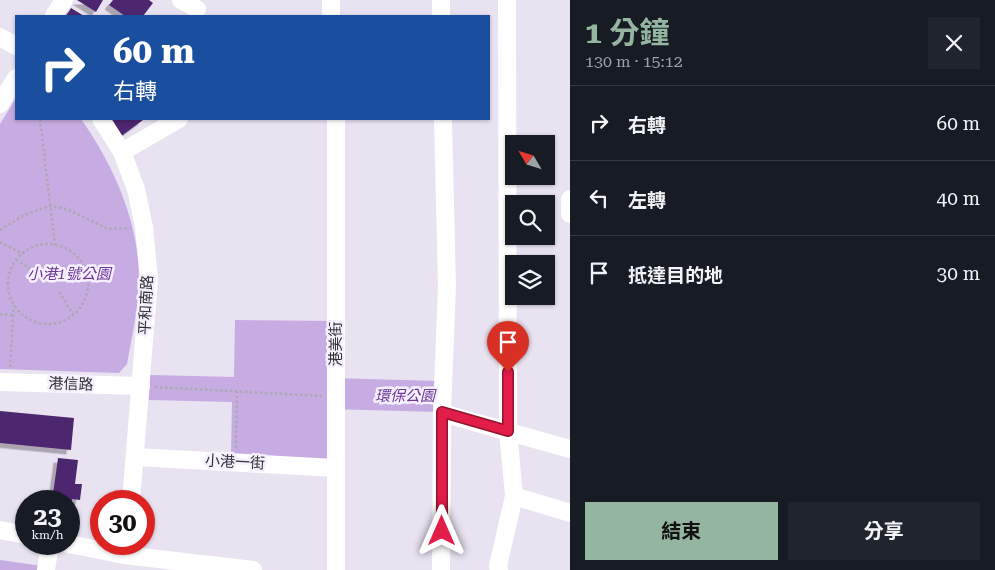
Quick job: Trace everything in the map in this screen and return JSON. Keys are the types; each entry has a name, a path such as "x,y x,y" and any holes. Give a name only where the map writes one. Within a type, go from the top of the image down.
{"street":[{"path":"55,15 64,0"},
{"path":"181,0 199,8"},
{"path":"331,0 331,15"},
{"path":"441,0 441,15"},
{"path":"499,570 498,566 514,496 508,431 507,0"},
{"path":"0,37 15,45"},
{"path":"0,104 15,80"},
{"name":"平和南路","path":"102,120 122,152 136,188 142,218 149,279 132,490"},
{"path":"122,152 176,120"},
{"name":"港美街","path":"336,120 334,468 336,570"},
{"path":"441,570 442,412 447,286 443,120"},
{"path":"570,199 570,214"},
{"name":"港信路","path":"5,378 141,386"},
{"path":"442,412 570,448"},
{"name":"小港一街","path":"136,457 334,468"},
{"path":"514,496 570,513"},
{"path":"0,530 15,533"},
{"path":"80,546 124,556 253,570"},
{"path":"46,570 48,555"}],"path":[{"path":"40,120 55,246"},
{"path":"0,230 24,215 50,206 67,208 108,229 132,228"},
{"path":"0,242 23,254"},
{"path":"38,246 55,246 74,254 82,264 86,275 87,288 84,301 65,320 52,324 38,323 26,318 9,297 8,283 10,271 16,260 23,254 38,246"},
{"path":"16,260 36,272"},
{"path":"59,292 73,314"},
{"path":"5,378 14,305"},
{"path":"0,314 13,315"},
{"path":"141,386 335,397"},
{"path":"236,462 237,392"}],"green space":[{"name":"小港1號公園","path":"15,100 15,120 82,120 104,155 114,175 130,217 135,238 139,281 127,364 119,373 0,369 0,124"},
{"name":"環保公園","path":"235,320 333,321 332,378 438,381 438,412 330,409 330,460 231,455 232,402 149,400 150,375 234,377"},
{"path":"0,560 42,566 42,570 0,570"}],"building":[{"path":"77,0 103,0 96,12"},
{"path":"113,0 149,0 153,3 144,15 124,15 109,5"},
{"path":"71,8 82,15 67,15"},
{"path":"108,120 143,120 120,137"},
{"path":"0,411 74,418 71,450 0,443"},
{"path":"58,458 78,460 75,484 82,484 80,500 80,490 54,490"}],"route":[{"path":"442,531 442,412 508,431 508,372"}]}
